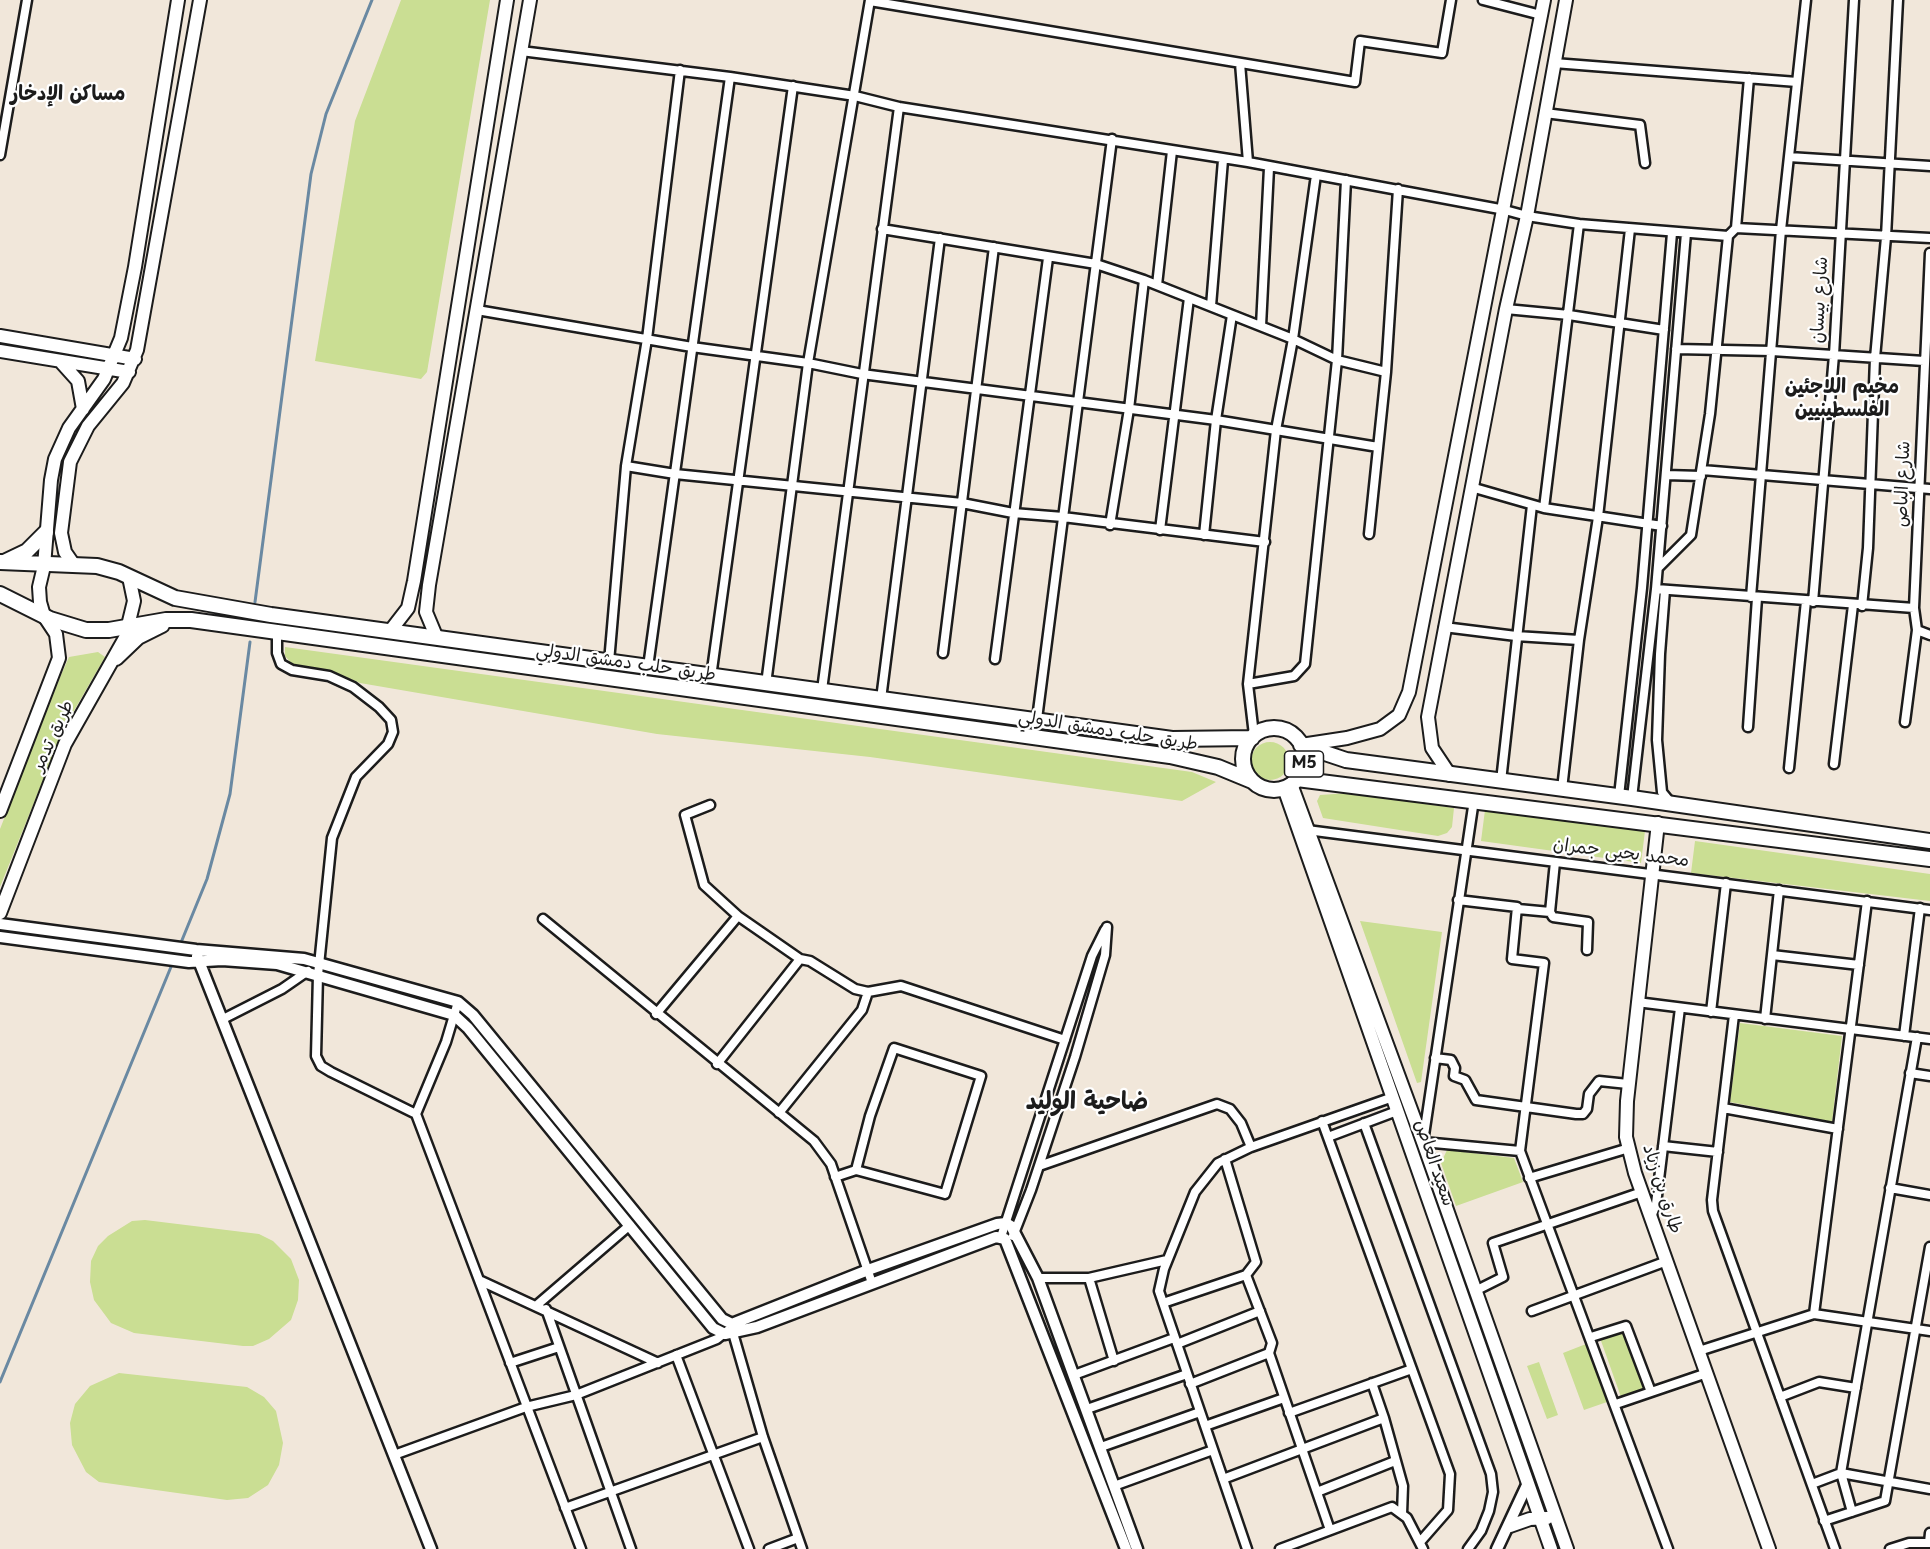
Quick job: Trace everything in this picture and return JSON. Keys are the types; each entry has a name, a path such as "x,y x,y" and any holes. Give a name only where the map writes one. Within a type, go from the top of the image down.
{"highway":[{"path":"1,563 27,551 46,532"},
{"name":"طريق حلب دمشق الدولي","path":"1,563 97,566 129,577 162,594 187,601 271,615 436,636 765,684 1037,718 1172,738 1253,736"},
{"name":"طريق حلب دمشق الدولي","path":"0,594 62,624 86,630 109,630 178,619 1170,756 1218,767 1252,781"},
{"path":"116,658 147,632 178,619"},
{"name":"M5","path":"1252,781 1263,788 1291,784 1304,763 1301,745 1285,730 1271,728 1253,736"},
{"path":"1252,781 1243,764 1243,754 1253,736"},
{"path":"1301,745 1346,760 1930,840"},
{"path":"1291,784 1474,800 1930,859"}],"main road":[{"name":"طريق تدمر","path":"0,811 59,658 56,634 44,616 39,594 55,459 69,428 110,369 116,355 135,267 178,0"},
{"path":"74,565 65,552 61,533 70,462 87,426 129,372 135,359 200,0"},
{"path":"391,630 408,608 414,581 507,0"},
{"path":"436,636 426,612 530,0"},
{"path":"1301,745 1347,738 1380,729 1399,716 1409,692 1505,210 1544,0"},
{"path":"1450,775 1432,748 1428,717 1506,309 1527,216 1566,0"},
{"path":"0,336 135,359"},
{"path":"92,351 105,348 120,338"},
{"path":"0,351 129,372"},
{"path":"59,361 78,381 83,409"},
{"name":"طريق تدمر","path":"0,913 65,744 116,658 129,627 134,601 129,577"},
{"path":"1291,784 1423,1142 1567,1549"},
{"name":"سعيد العاص","path":"1291,784 1397,1111 1551,1549"},
{"name":"طارق بن زياد","path":"1658,823 1637,1002 1626,1137 1642,1192 1769,1549"},
{"path":"1510,1526 1540,1518 1557,1520"}],"street":[{"path":"0,155 27,0"},
{"path":"765,684 808,363 870,1 1355,82 1360,41 1442,53 1451,0"},
{"path":"1483,0 1541,15"},
{"path":"1748,727 1761,476 1781,230 1806,0"},
{"name":"شارع بيسان","path":"1788,768 1810,602 1834,355 1854,0"},
{"path":"1834,764 1858,606 1871,484 1875,358 1886,237 1898,0"},
{"path":"520,51 730,76 855,96 899,107 1112,139 1223,160 1248,162 1269,168 1398,189 1527,216 1579,224 1728,236"},
{"path":"1240,63 1248,162"},
{"path":"1554,63 1797,82"},
{"path":"609,662 626,466 647,339 680,70"},
{"path":"648,667 730,76"},
{"path":"1658,568 1691,535 1710,414 1728,236 1736,228 1749,78"},
{"path":"711,676 793,86"},
{"path":"822,690 899,107"},
{"path":"1545,113 1640,125 1645,163"},
{"path":"1037,718 1112,139"},
{"path":"1158,285 1172,151"},
{"path":"1789,157 1930,166"},
{"path":"1211,306 1223,160"},
{"path":"1261,326 1269,168"},
{"path":"1253,736 1248,684 1276,430 1293,339 1316,175"},
{"path":"1248,684 1294,676 1305,664 1337,360 1346,180"},
{"path":"1369,534 1386,372 1398,189"},
{"path":"1544,508 1579,224"},
{"path":"1736,228 1930,238"},
{"path":"882,229 1048,258 1096,264 1211,306 1293,339 1337,360 1386,372"},
{"path":"1562,789 1579,640 1598,517 1630,229"},
{"path":"1625,797 1672,233"},
{"path":"1671,803 1662,792 1657,741 1661,590 1658,568 1686,233"},
{"path":"881,699 940,238"},
{"path":"943,653 994,247"},
{"name":"شارع الباص","path":"1905,722 1917,630 1914,608 1925,489 1924,361 1930,253"},
{"path":"995,659 1012,513 1048,258"},
{"path":"1110,525 1129,408 1144,280"},
{"path":"1160,530 1189,298"},
{"path":"1506,309 1569,315 1664,330"},
{"path":"477,310 692,348 808,363 862,374 1216,420 1378,447"},
{"path":"1204,535 1216,420 1232,315"},
{"path":"1676,349 1772,351 1924,361"},
{"path":"626,466 675,474 962,502 1012,513 1063,517 1110,525 1265,542"},
{"path":"1666,475 1701,473 1761,476 1925,489"},
{"path":"1471,487 1544,508 1662,526"},
{"path":"1501,781 1532,505"},
{"path":"1625,797 1661,590"},
{"path":"1661,590 1858,606 1914,608"},
{"path":"1444,627 1516,636 1579,640"},
{"path":"1917,630 1930,635"},
{"path":"223,1018 313,973 320,962 332,838 356,777 388,744 393,732 391,720 379,707 353,687 329,676 292,670 281,664 277,653 277,633"},
{"path":"1474,800 1423,1142 1520,1151"},
{"path":"710,806 685,815 704,885 738,916 800,959 810,961 855,989 868,992 901,986 1065,1040"},
{"name":"محمد يحيى جمران","path":"1307,830 1930,910"},
{"path":"1554,862 1550,912 1553,917 1588,922 1587,950"},
{"path":"1711,1012 1726,884"},
{"path":"1765,1019 1779,890"},
{"path":"1458,900 1550,912"},
{"path":"1814,1314 1867,902"},
{"path":"1904,1036 1920,908"},
{"path":"1518,909 1512,958 1541,962 1545,967 1520,1151 1668,1549"},
{"path":"656,1014 738,916"},
{"path":"543,919 814,1142 831,1164 872,1284"},
{"path":"0,924 196,950 277,954 320,962 458,1002 503,1051 730,1330 763,1437 802,1549"},
{"path":"0,937 199,962 239,960 313,973 454,1015 468,1028 713,1328 730,1330 757,1327 872,1284 1005,1240 1016,1230 1039,1166 1105,956 1107,927 1092,956 1006,1223 1005,1240 1126,1549"},
{"path":"58,945 60,932"},
{"path":"196,950 431,1549"},
{"path":"1772,955 1859,965"},
{"path":"717,1064 800,959"},
{"path":"313,973 314,1050 321,1066 416,1114 581,1549"},
{"path":"779,1113 862,1010 868,992"},
{"path":"416,1114 458,1002"},
{"path":"1637,1002 1930,1039"},
{"path":"1651,1217 1656,1204 1680,1008"},
{"path":"1734,1015 1712,1200 1713,1211 1835,1549"},
{"path":"1852,1512 1841,1473 1917,1037"},
{"path":"835,1177 855,1170 945,1194 981,1076 894,1048 855,1170"},
{"path":"1435,1059 1451,1060 1455,1068 1454,1076 1465,1080 1476,1100 1583,1114 1587,1109 1589,1094 1599,1081 1629,1084"},
{"path":"1910,1073 1930,1076"},
{"path":"1247,1549 1159,1291 1167,1260 1195,1192 1225,1159 1393,1096"},
{"path":"1039,1166 1217,1104 1230,1109 1242,1123 1251,1148"},
{"path":"1723,1108 1838,1129"},
{"path":"1328,1137 1397,1111"},
{"path":"1280,1549 1392,1507 1407,1518 1421,1546 1449,1510 1450,1473 1322,1121"},
{"path":"1364,1123 1491,1474 1493,1492 1489,1511 1481,1531 1468,1549"},
{"path":"1663,1146 1718,1152"},
{"path":"1529,1178 1629,1148"},
{"path":"1163,1303 1246,1275 1256,1262 1225,1159"},
{"path":"1890,1188 1930,1195"},
{"path":"1475,1291 1503,1277 1493,1243 1642,1192"},
{"path":"394,1455 526,1407 576,1395 658,1363 868,1270 1006,1223"},
{"path":"1006,1223 1016,1230 1038,1278 1137,1549"},
{"path":"542,1307 630,1225"},
{"path":"1824,1521 1885,1501 1930,1247"},
{"path":"1038,1278 1089,1278 1167,1260"},
{"path":"1532,1311 1667,1261"},
{"path":"1246,1275 1272,1344 1269,1353 1330,1530"},
{"path":"1089,1278 1114,1361"},
{"path":"481,1281 542,1307 658,1363"},
{"path":"542,1307 559,1347 632,1549"},
{"path":"1074,1375 1260,1311"},
{"path":"1699,1351 1814,1314 1930,1331"},
{"path":"1590,1337 1622,1325 1628,1328 1651,1392"},
{"path":"510,1363 559,1347"},
{"path":"1190,1384 1269,1353"},
{"path":"676,1355 749,1549"},
{"path":"1289,1413 1412,1369"},
{"path":"1616,1404 1707,1373"},
{"path":"1087,1409 1186,1374"},
{"path":"1780,1397 1819,1382 1856,1388"},
{"path":"1372,1383 1403,1486 1402,1514"},
{"path":"1205,1426 1284,1398"},
{"path":"1101,1447 1200,1412"},
{"path":"1223,1479 1384,1418"},
{"path":"565,1508 763,1437"},
{"path":"1114,1486 1213,1450"},
{"path":"1317,1492 1395,1461"},
{"path":"1812,1484 1841,1473 1930,1490"},
{"path":"1497,1549 1510,1526 1527,1485"},
{"path":"1891,1549 1909,1543 1929,1543 1930,1533"},
{"path":"769,1549 798,1538"}],"green space":[{"path":"401,0 490,0 427,372 421,379 315,361 355,121"},
{"path":"285,647 1192,772 1216,782 1182,801 870,757 657,734 360,683 334,672 292,664 285,656"},
{"path":"98,652 105,657 64,728 0,887 0,829 61,675 69,657"},
{"path":"1270,742 1284,747 1289,761 1284,775 1270,780 1256,775 1251,761 1256,747"},
{"path":"1349,793 1454,808 1452,827 1447,833 1438,836 1323,818 1317,801 1320,795"},
{"path":"1485,810 1645,831 1641,863 1481,841"},
{"path":"1695,841 1930,874 1930,901 1691,873"},
{"path":"1360,921 1442,932 1421,1082 1417,1083"},
{"path":"1740,1023 1842,1036 1832,1122 1730,1102"},
{"path":"1447,1150 1514,1158 1523,1182 1456,1206 1441,1163"},
{"path":"145,1220 259,1234 273,1241 291,1259 299,1280 298,1300 291,1320 269,1339 253,1346 134,1333 111,1323 94,1300 90,1282 91,1261 98,1246 108,1236 132,1221"},
{"path":"1624,1330 1645,1389 1621,1397 1600,1338"},
{"path":"1586,1344 1607,1402 1584,1410 1563,1353"},
{"path":"1539,1362 1558,1415 1547,1419 1527,1366"},
{"path":"119,1373 247,1387 264,1397 276,1411 283,1443 279,1465 268,1485 248,1498 227,1500 99,1482 86,1472 72,1445 70,1423 75,1404 90,1386"}],"waterway":[{"path":"255,602 311,174 326,114 372,0"},
{"path":"180,945 207,879 230,794 250,642"},
{"path":"0,1382 173,962"}],"district":[{"name":"مساكن الإدخار","path":"68,94"},
{"name":"مخيم اللاجئين الفلسطينيين","path":"1842,398"},
{"name":"ضاحية الوليد","path":"1087,1102"}]}
